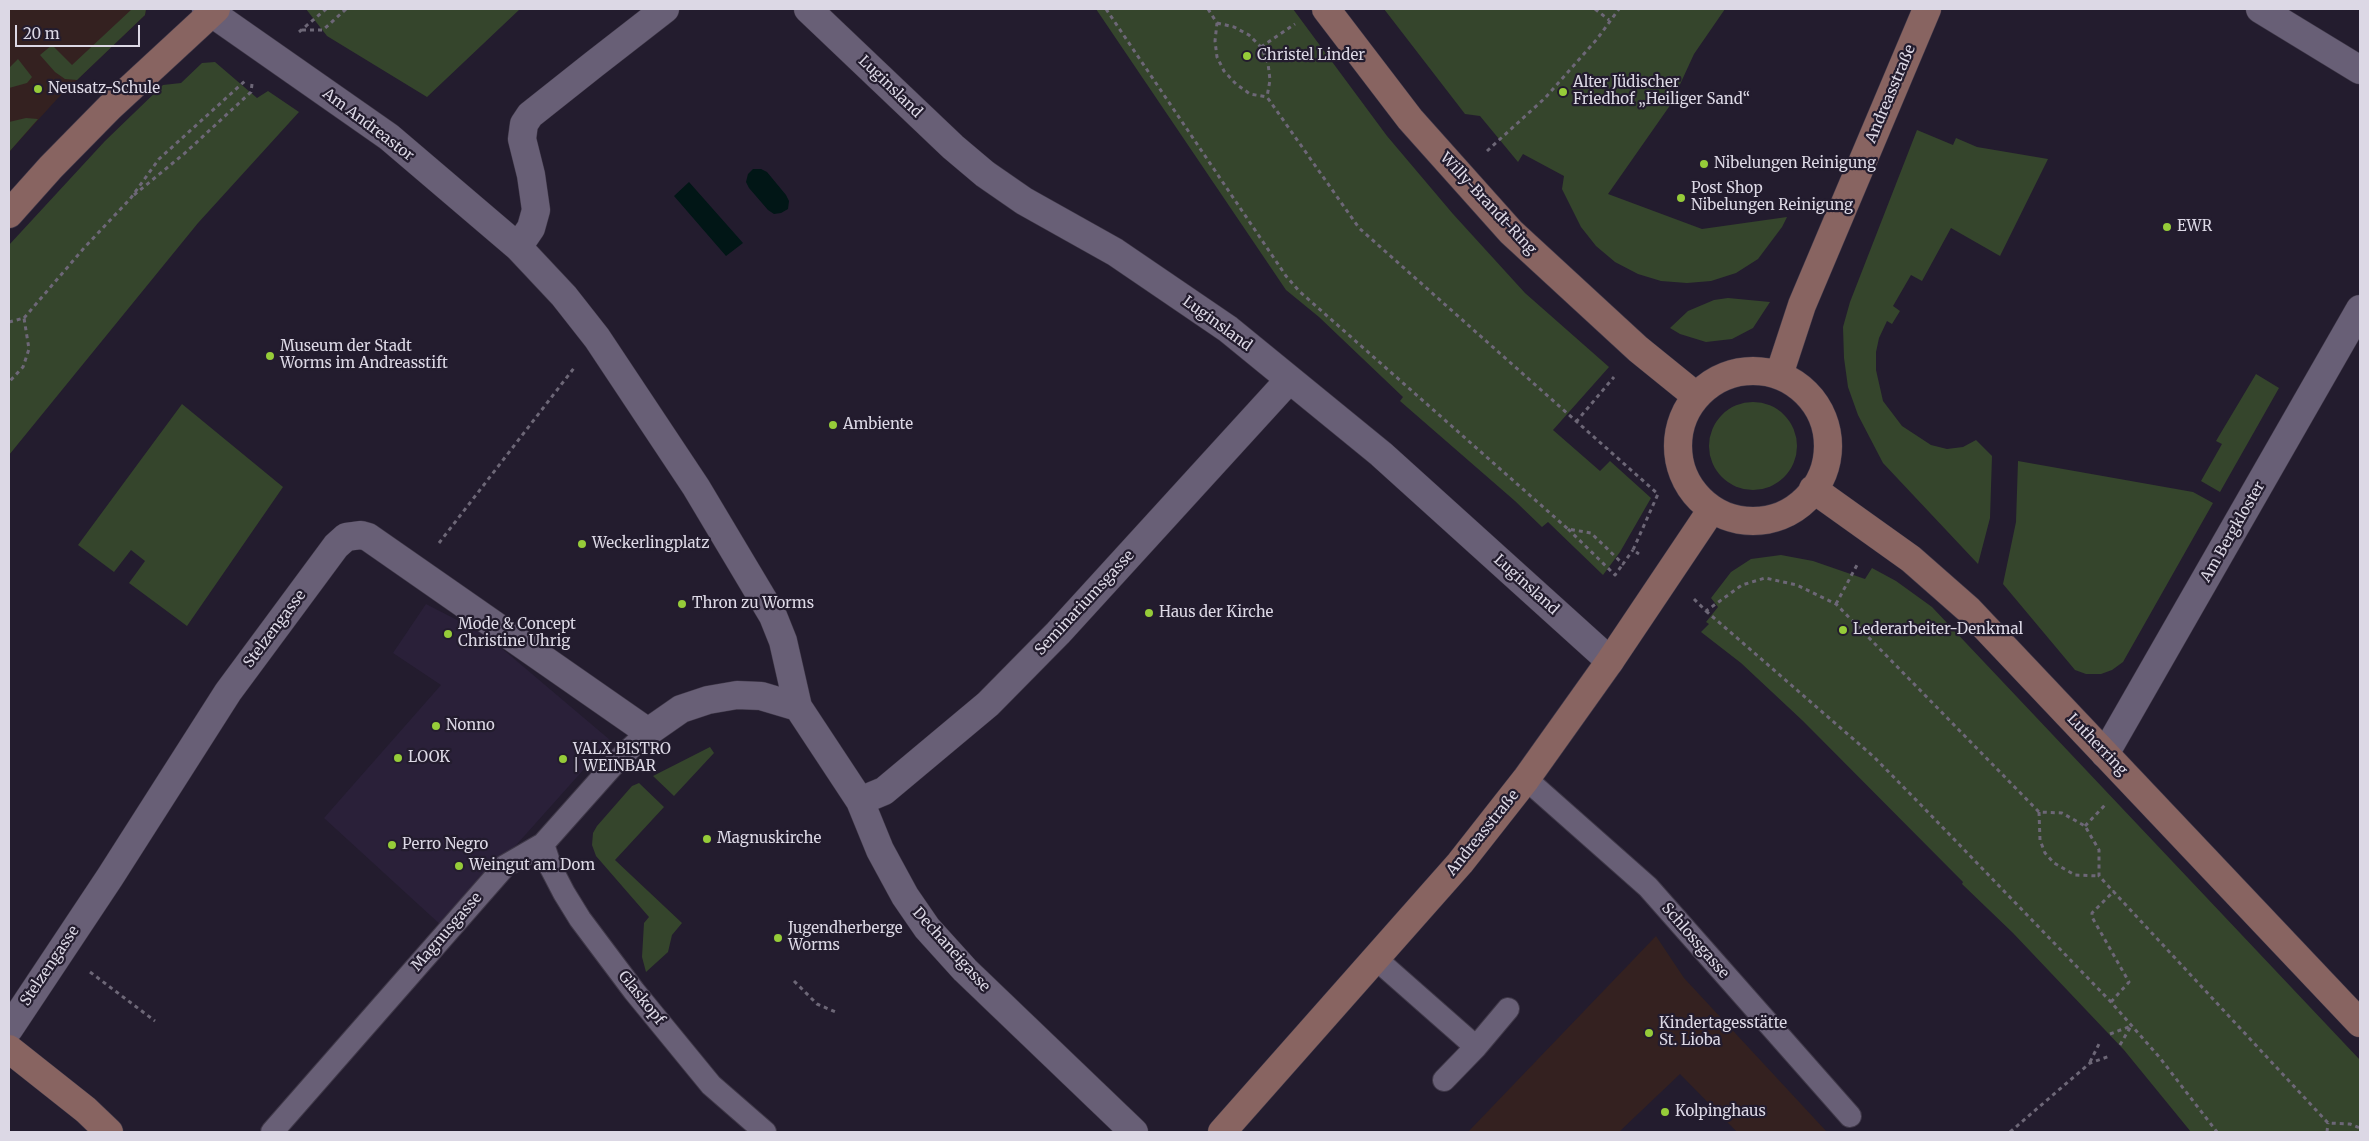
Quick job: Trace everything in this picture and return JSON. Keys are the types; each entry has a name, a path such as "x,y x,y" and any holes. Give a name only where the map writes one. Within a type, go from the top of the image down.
{"street":[{"path":"666,9 530,115 524,124 522,139 532,175 535,219 518,247 564,296 597,338 696,487 773,616 783,641 798,707"},
{"name":"Luginsland","path":"808,9 953,147 986,174 1024,201 1115,252 1228,329 1381,454 1610,661"},
{"name":"Willy-Brandt-Ring","path":"1326,9 1410,119 1511,232 1638,349 1696,396"},
{"name":"Andreasstraße","path":"1779,375 1802,305 1927,9"},
{"path":"2260,9 2360,70"},
{"path":"9,214 97,120 210,10"},
{"name":"Am Andreastor","path":"210,10 389,137 518,247"},
{"name":"Am Bergkloster","path":"2106,754 2360,309"},
{"path":"1750,370 1779,375 1805,392 1822,417 1828,447 1821,476 1803,502 1775,518 1758,521 1742,520 1727,516 1712,509 1689,486 1678,456 1681,424 1687,409 1696,396 1714,382 1735,372 1750,370"},
{"name":"Seminariumsgasse","path":"860,801 884,790 988,704 1058,633 1289,380"},
{"name":"Lutherring","path":"1813,489 1942,584 2106,754 2360,1023"},
{"name":"Andreasstraße","path":"1222,1132 1460,863 1526,779 1610,661 1712,509"},
{"name":"Stelzengasse","path":"9,1029 228,692 330,554 346,537 368,537 648,732"},
{"name":"Magnusgasse","path":"648,732 681,709 708,700 737,695 761,696 798,707"},
{"name":"Dechaneigasse","path":"798,707 860,801 892,876 927,928 965,970 1134,1132"},
{"path":"9,1049 86,1110 109,1132"}],"lane":[{"name":"Magnusgasse","path":"272,1132 505,866 543,844 616,762 648,732"},
{"name":"Schlossgasse","path":"1526,779 1648,888 1850,1116"},
{"name":"Glaskopf","path":"543,844 551,868 580,919 634,991 711,1086 765,1132"},
{"path":"1375,958 1476,1047"},
{"path":"1444,1080 1476,1047 1508,1009"}],"path":[{"path":"302,30 323,30 346,9"},
{"path":"1106,9 1290,281 1568,529 1615,575 1633,550 1658,494 1359,228 1267,98 1250,94 1236,84 1224,71 1217,57 1215,41 1217,23 1208,9"},
{"path":"1595,9 1609,20"},
{"path":"1460,174 1545,98 1620,9"},
{"path":"1261,47 1301,20"},
{"path":"1217,23 1234,27 1249,35 1261,47 1268,63 1270,80 1267,98"},
{"path":"130,199 159,159 272,55"},
{"path":"9,322 24,318 84,248 130,199 192,147 251,92"},
{"path":"9,382 22,367 29,349 24,318"},
{"path":"417,572 597,338"},
{"path":"1576,422 1638,349"},
{"path":"1568,529 1591,533 1623,564"},
{"path":"1836,604 1873,534"},
{"path":"1633,550 1667,574 1706,611 1874,757 2111,1002 2160,1058 2217,1132"},
{"path":"1706,611 1742,585 1765,578 1797,585 1836,604 2039,812 2040,840 2045,853 2054,863 2075,875 2099,876 2328,1123 2350,1124 2360,1128"},
{"path":"2039,812 2062,813 2085,826 2099,850 2099,876"},
{"path":"2111,1002 2129,982 2092,917 2092,912 2114,891"},
{"path":"61,950 156,1021"},
{"path":"794,981 817,1004 838,1013"},
{"path":"2110,1034 2131,1026"},
{"path":"2120,1046 2131,1026"},
{"path":"2090,1063 2099,1044"},
{"path":"2010,1132 2090,1063 2110,1056"},
{"path":"2327,1132 2328,1123"}],"shaded area":[{"name":"Neusatz-Schule","path":"9,9 146,9 145,15 58,98 9,152"},
{"path":"753,169 761,169 767,172 786,195 789,201 788,209 774,214 768,210 746,182 748,174"},
{"path":"689,182 743,243 726,256 674,196"},
{"path":"426,604 486,635 610,740 443,927 324,818 441,685 393,653"},
{"name":"Kindertagesstätte St. Lioba","path":"1656,936 1684,978 1827,1132 1737,1132 1680,1074 1619,1132 1468,1132"}],"green space":[{"path":"132,9 146,9 145,15 77,80 65,79 55,72 40,55 52,45 72,65"},
{"path":"306,9 520,9 427,97 327,36"},
{"path":"1096,9 1293,9 1387,136 1453,214 1525,293 1609,367 1553,430 1600,471 1610,461 1651,498 1620,552 1603,575 1548,522 1542,527 1515,501 1400,401 1403,397 1319,317 1286,290"},
{"name":"Alter Jüdischer Friedhof „Heiliger Sand“","path":"1384,9 1725,9 1694,54 1671,104 1608,194 1702,229 1787,217 1782,227 1758,259 1736,273 1711,281 1687,283 1661,281 1638,274 1615,262 1596,246 1581,227 1562,189 1564,176 1523,154 1518,162 1480,116 1465,114"},
{"path":"18,59 32,77 27,83 9,88 9,68"},
{"path":"215,62 257,98 268,91 299,112 198,223 9,455 9,245 105,141 163,85 181,83 202,63"},
{"path":"26,118 38,119 9,152 9,122"},
{"path":"1917,130 1953,145 1956,138 1977,147 2048,159 2000,256 1951,228 1922,281 1911,275 1893,306 1900,311 1892,324 1887,321 1879,338 1876,352 1876,370 1883,401 1902,426 1931,445 1947,449 1963,447 1976,440 1992,456 1990,518 1978,564 1883,463 1858,415 1848,387 1844,358 1843,327 1850,302"},
{"path":"1728,298 1770,302 1753,328 1732,339 1706,342 1680,334 1670,328 1688,311 1714,300"},
{"path":"2256,374 2279,388 2220,492 2201,481 2222,444 2216,441"},
{"path":"1753,402 1770,406 1784,415 1793,429 1797,446 1793,463 1784,477 1770,486 1753,490 1736,486 1722,477 1713,463 1709,446 1713,429 1722,415 1736,406"},
{"path":"182,404 283,487 187,626 129,583 145,561 131,550 114,572 78,545"},
{"path":"2018,461 2193,492 2213,503 2123,662 2112,670 2101,674 2086,674 2075,670 2003,584 2016,522"},
{"path":"1781,555 1813,561 1865,579 1872,568 1896,581 1932,607 2360,1060 2360,1132 2191,1132 2124,1050 2013,933 1962,884 1963,882 1803,721 1741,663 1701,632 1709,624 1706,622 1718,607 1711,598 1731,572 1751,559"},
{"path":"710,747 714,753 674,796 653,776"},
{"path":"639,783 664,807 615,860 682,923 672,935 668,952 646,972 642,957 644,923 649,917 596,856 592,845 593,833 597,826 632,786"}],"place":[{"name":"Christel Linder","path":"1247,56"},
{"name":"Neusatz-Schule","path":"38,89"},
{"name":"Alter Jüdischer Friedhof „Heiliger Sand“","path":"1563,92"},
{"name":"Nibelungen Reinigung","path":"1704,164"},
{"name":"Post Shop Nibelungen Reinigung","path":"1681,198"},
{"name":"EWR","path":"2167,227"},
{"name":"Museum der Stadt Worms im Andreasstift","path":"270,356"},
{"name":"Ambiente","path":"833,425"},
{"name":"Weckerlingplatz","path":"582,544"},
{"name":"Thron zu Worms","path":"682,604"},
{"name":"Haus der Kirche","path":"1149,613"},
{"name":"Lederarbeiter-Denkmal","path":"1843,630"},
{"name":"Mode & Concept Christine Uhrig","path":"448,634"},
{"name":"Nonno","path":"436,726"},
{"name":"LOOK","path":"398,758"},
{"name":"VALX BISTRO | WEINBAR","path":"563,759"},
{"name":"Magnuskirche","path":"707,839"},
{"name":"Perro Negro","path":"392,845"},
{"name":"Weingut am Dom","path":"459,866"},
{"name":"Jugendherberge Worms","path":"778,938"},
{"name":"Kindertagesstätte St. Lioba","path":"1649,1033"},
{"name":"Kolpinghaus","path":"1665,1112"}]}
